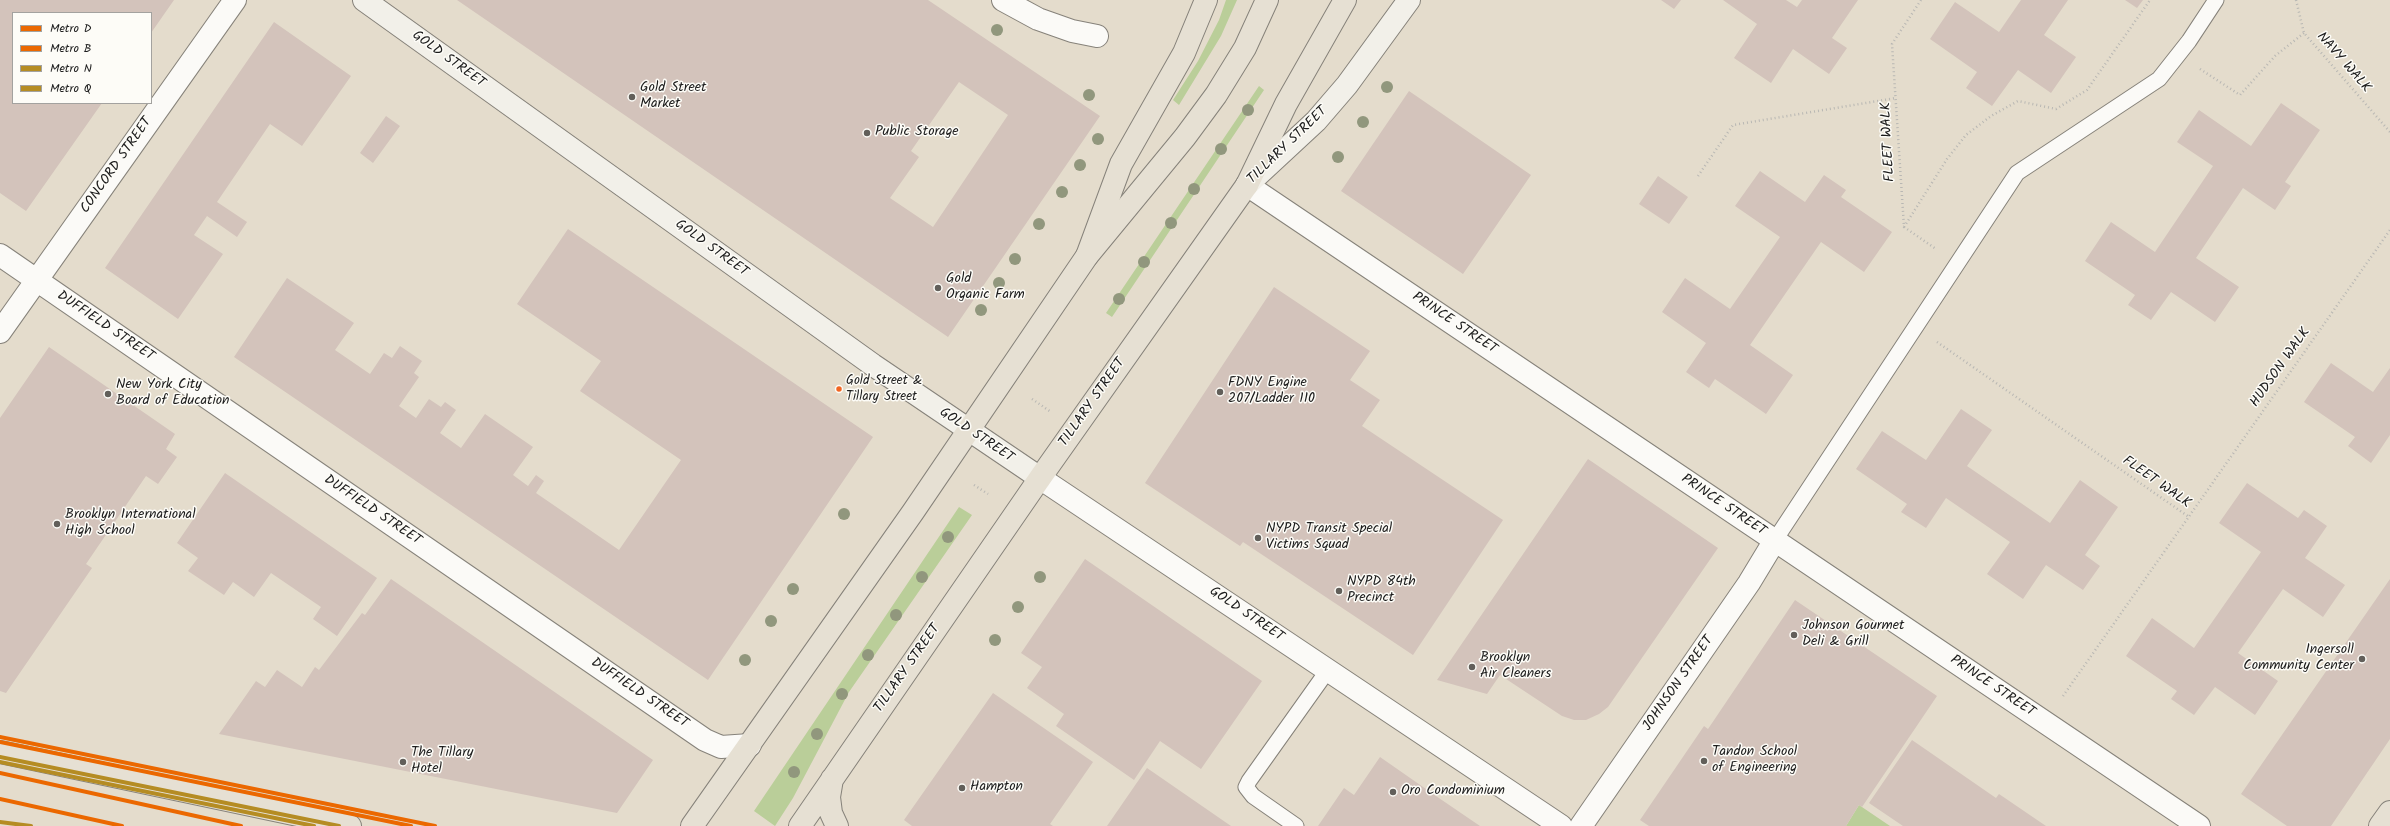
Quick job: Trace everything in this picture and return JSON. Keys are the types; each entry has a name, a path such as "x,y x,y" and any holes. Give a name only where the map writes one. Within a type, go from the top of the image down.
{"main road":[{"name":"GOLD STREET","path":"364,0 873,365 968,431 1040,478"},
{"path":"1087,256 1122,164 1184,53 1206,0"},
{"path":"692,826 968,431 1087,256 1185,137 1216,95 1245,48 1267,0"},
{"path":"1247,185 1286,104 1345,0"},
{"name":"TILLARY STREET","path":"800,826 1040,478 1247,185 1316,121 1347,85 1409,0"},
{"path":"0,752 350,826"},
{"path":"832,779 829,797 831,813 837,826"},
{"path":"2380,826 2390,812"}],"street":[{"name":"CONCORD STREET","path":"0,332 236,0"},
{"path":"1003,0 1038,19 1072,31 1097,36"},
{"name":"PRINCE STREET","path":"1247,185 2200,826"},
{"name":"DUFFIELD STREET","path":"0,255 705,740 721,747 750,745"},
{"name":"GOLD STREET","path":"1040,478 1561,826"},
{"name":"JOHNSON STREET","path":"1581,826 1749,583 1775,540"}],"lane":[{"path":"1775,540 2017,173 2159,79 2178,55 2216,0"},
{"path":"1296,826 1253,796 1246,787 1248,781 1328,670"}],"path":[{"name":"FLEET WALK","path":"1904,227 1892,44 1921,0"},
{"path":"1952,270 1934,248 1904,227 1947,159 1966,136 1991,116 2018,101 2056,109 2087,90 2150,0"},
{"name":"NAVY WALK","path":"2296,0 2304,33 2390,132"},
{"path":"2178,55 2240,95 2276,56 2304,33"},
{"path":"1698,176 1733,125 1896,98"},
{"name":"HUDSON WALK","path":"2189,517 2390,230"},
{"name":"FLEET WALK","path":"1933,340 2189,517 2063,696"},
{"path":"1032,398 1051,412"},
{"path":"974,485 988,494"}],"green space":[{"path":"1226,0 1237,0 1221,36 1179,105 1173,100 1198,61 1219,20"},
{"path":"1259,86 1264,90 1112,317 1106,313"},
{"path":"959,507 972,515 849,692 793,798 775,826 754,811"},
{"path":"1859,805 1890,826 1846,826"}],"building":[{"path":"0,0 174,0 152,32 152,12 12,12 12,104 101,104 26,211 0,193"},
{"path":"457,0 928,0 1100,116 948,337","holes":["959,82 1008,115 933,227 890,198 919,157 911,151"]},
{"path":"1661,0 1681,0 1674,9"},
{"path":"1723,0 1786,0 1797,7 1802,0 1858,0 1832,38 1847,48 1829,74 1793,49 1771,83 1734,58 1757,24"},
{"path":"2021,0 2068,0 2044,35 2076,57 2051,93 2018,70 1992,106 1966,88 1977,72 1930,39 1955,2 1999,32"},
{"path":"2125,0 2143,0 2137,8"},
{"path":"274,22 351,76 302,146 270,124 217,202 247,222 237,237 207,216 194,235 223,254 178,319 105,268"},
{"path":"1409,91 1531,175 1463,274 1341,191"},
{"path":"2281,103 2320,130 2285,182 2291,186 2275,210 2243,188 2196,258 2239,287 2215,322 2171,292 2151,320 2128,305 2135,295 2085,261 2111,222 2155,252 2213,166 2177,142 2199,110 2251,146"},
{"path":"386,116 400,126 373,163 360,153"},
{"path":"1760,171 1805,202 1824,175 1846,190 1841,197 1892,232 1864,272 1821,242 1750,345 1793,375 1766,414 1715,379 1709,388 1686,372 1706,343 1662,312 1685,278 1730,309 1780,237 1735,206"},
{"path":"1658,176 1688,197 1669,224 1639,204"},
{"path":"568,229 873,437 708,680 234,357 287,278 354,323 335,350 370,374 384,353 392,358 400,346 422,361 414,373 419,377 399,406 416,418 429,399 441,407 445,402 456,410 440,433 461,448 485,414 533,447 513,475 528,486 536,475 544,481 536,493 619,550 681,460 580,391 601,361 517,304"},
{"path":"1274,287 1370,351 1350,380 1380,400 1362,426 1503,520 1413,655 1243,542 1240,546 1145,483"},
{"name":"Brooklyn International High School","path":"49,347 175,434 166,449 177,457 158,484 146,476 86,564 92,568 6,693 0,691 0,418"},
{"path":"2331,363 2373,392 2390,368 2390,435 2371,463 2348,446 2355,437 2304,402"},
{"path":"1961,409 1992,430 1967,466 2050,523 2080,480 2118,507 2085,555 2100,566 2083,590 2046,565 2023,599 1987,574 2010,542 1946,498 1926,528 1901,512 1907,504 1856,469 1882,431 1926,460"},
{"path":"1588,459 1718,548 1608,707 1599,714 1586,720 1574,720 1562,716 1500,675 1487,694 1437,680"},
{"path":"225,473 377,578 337,636 313,619 321,607 271,573 254,597 233,582 224,595 188,571 198,558 177,543"},
{"path":"2247,483 2298,518 2304,510 2327,526 2305,558 2345,585 2323,617 2283,589 2238,653 2278,681 2255,715 2215,687 2194,715 2171,699 2177,691 2126,656 2152,618 2194,648 2261,552 2219,523"},
{"path":"1085,559 1262,681 1201,769 1160,741 1134,780 1056,726 1064,714 1027,688 1042,667 1021,653"},
{"path":"391,579 653,760 617,813 219,734 256,681 265,687 277,670 302,687 315,667 319,670 362,613 365,615"},
{"name":"Ingersoll Community Center","path":"2390,579 2390,739 2331,826 2287,826 2241,794"},
{"path":"1795,600 1937,696 1862,807 1859,805 1846,826 1649,826 1640,820 1704,726 1708,729"},
{"path":"993,693 1093,762 1050,824 1053,826 912,826 904,820"},
{"path":"1912,740 1996,798 1999,794 2046,826 1903,826 1869,803"},
{"name":"Oro Condominium","path":"1380,757 1480,826 1318,826 1344,788 1354,795"},
{"path":"1147,768 1231,826 1107,826"}],"metro line":[{"name":"D","path":"0,737 435,826"},
{"name":"B","path":"0,742 411,826"},
{"name":"N","path":"0,757 339,826"},
{"name":"Q","path":"0,762 314,826"},
{"name":"D","path":"0,773 241,826"},
{"name":"B","path":"0,799 122,826"},
{"name":"N","path":"0,822 31,826"}],"place":[{"name":"Gold Street Market","path":"632,97"},
{"name":"Public Storage","path":"867,133"},
{"name":"Gold Organic Farm","path":"938,288"},
{"name":"Gold Street & Tillary Street","path":"839,389"},
{"name":"FDNY Engine 207/Ladder 110","path":"1220,392"},
{"name":"New York City Board of Education","path":"108,394"},
{"name":"Brooklyn International High School","path":"57,524"},
{"name":"NYPD Transit Special Victims Squad","path":"1258,538"},
{"name":"NYPD 84th Precinct","path":"1339,591"},
{"name":"Johnson Gourmet Deli & Grill","path":"1794,635"},
{"name":"Ingersoll Community Center","path":"2362,659"},
{"name":"Brooklyn Air Cleaners","path":"1472,667"},
{"name":"Tandon School of Engineering","path":"1704,761"},
{"name":"The Tillary Hotel","path":"403,762"},
{"name":"Hampton","path":"962,788"},
{"name":"Oro Condominium","path":"1393,792"}]}
